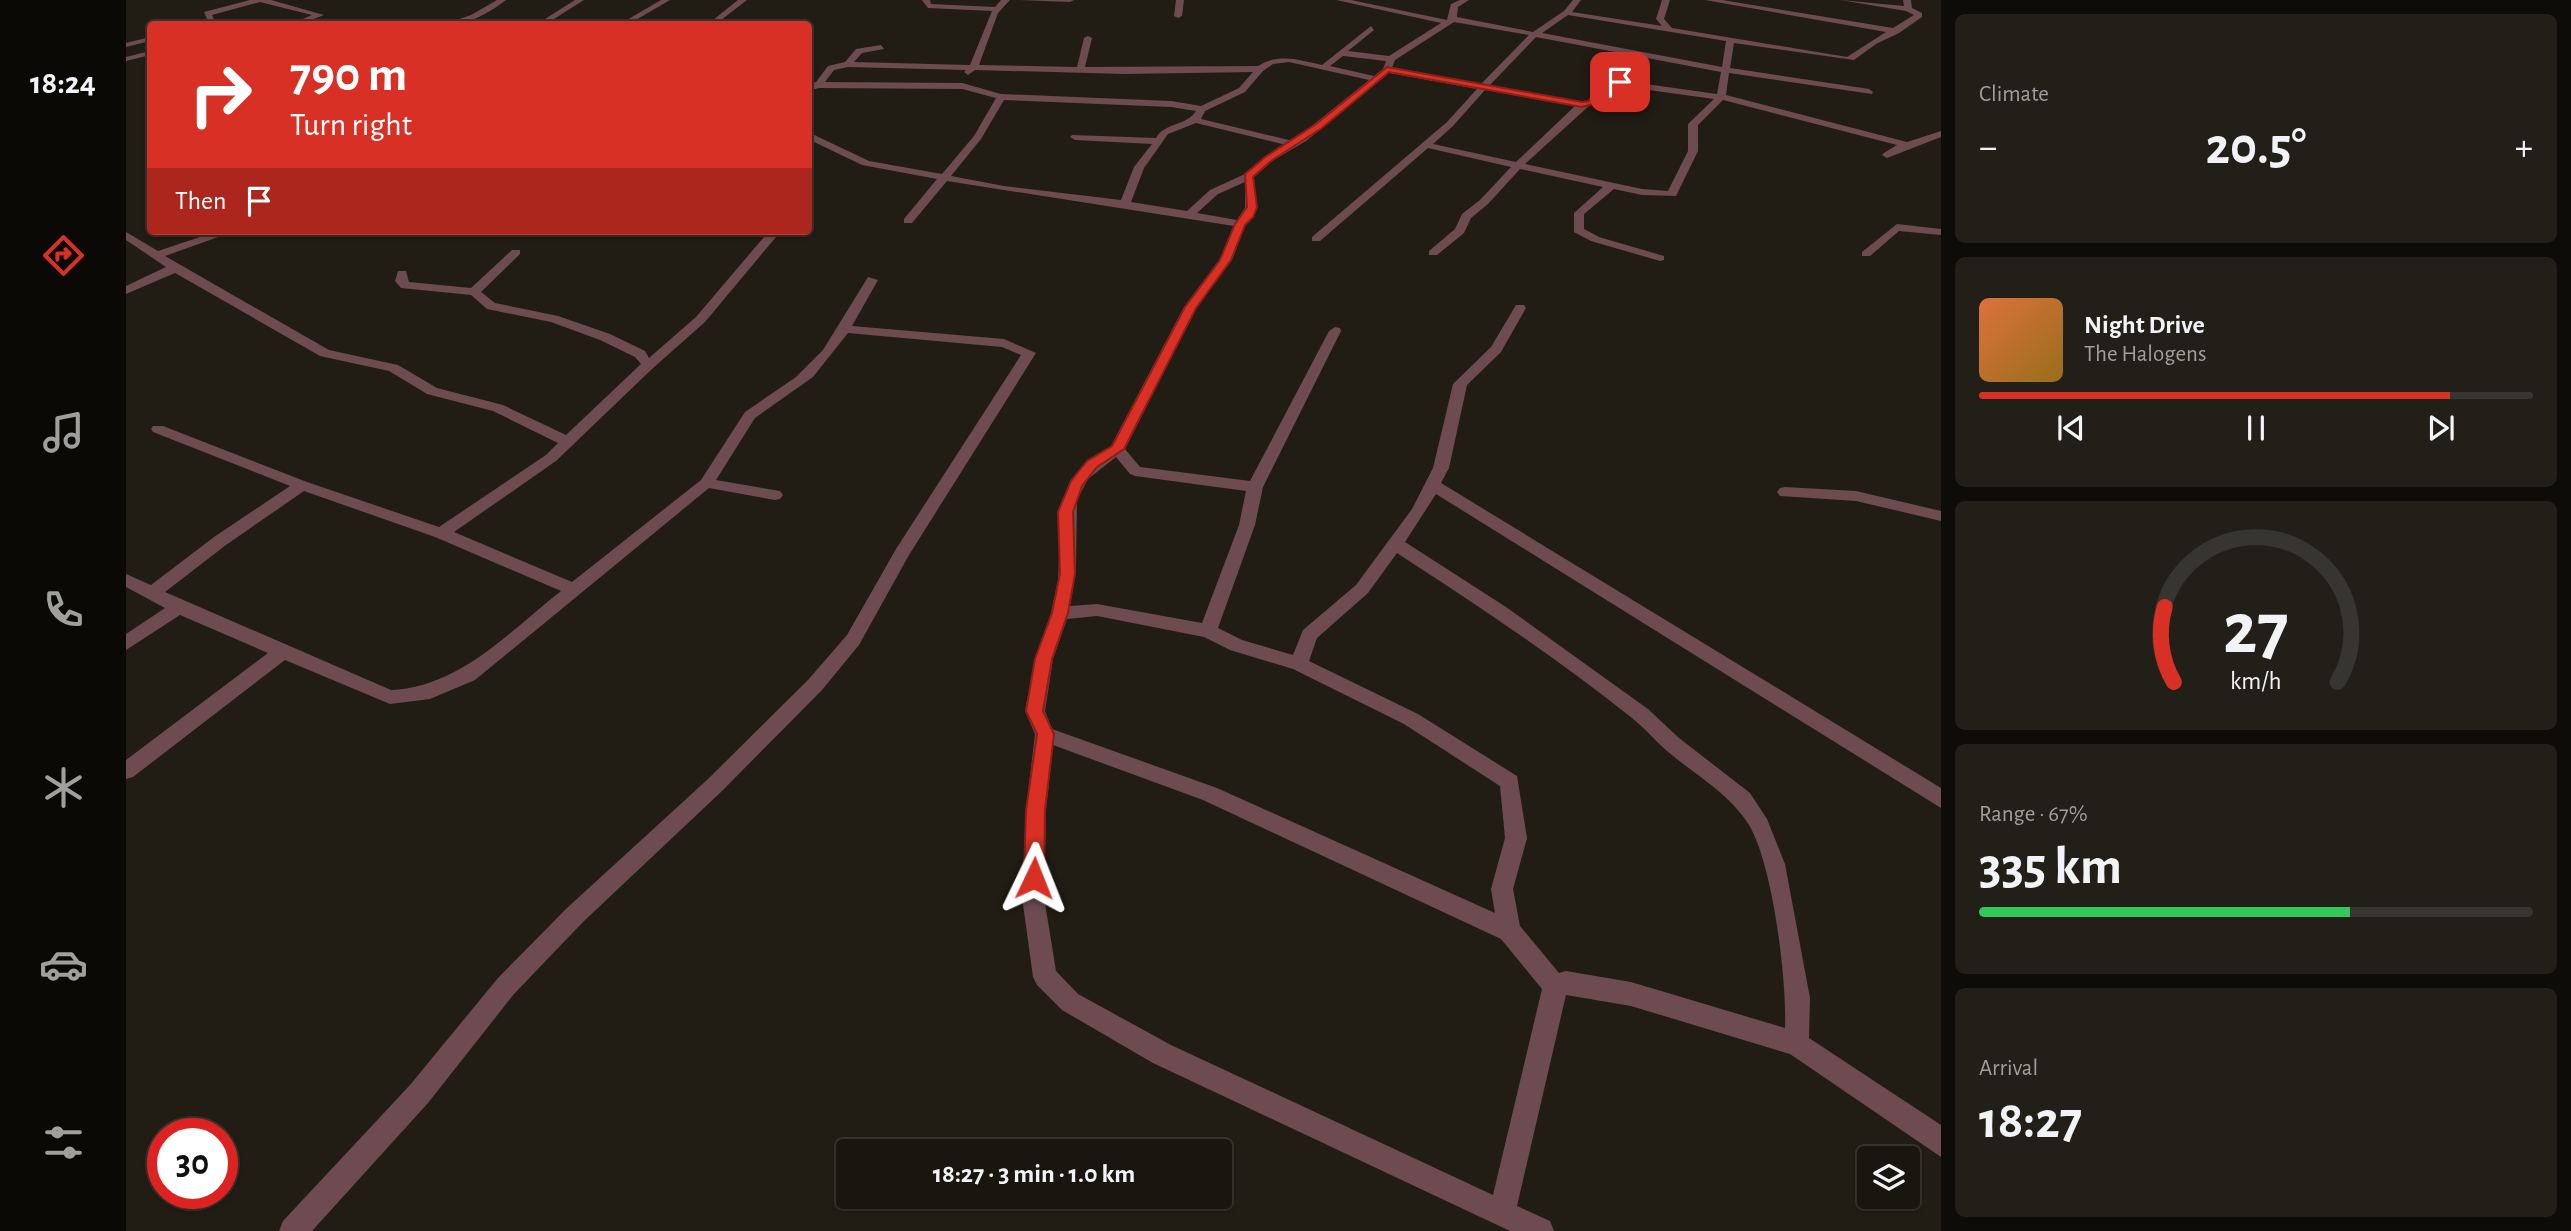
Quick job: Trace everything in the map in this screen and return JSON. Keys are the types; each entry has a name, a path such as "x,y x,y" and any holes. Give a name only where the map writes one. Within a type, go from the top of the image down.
{"street":[{"path":"212,21 207,14 260,0 320,15 303,21"},
{"path":"462,21 474,18 502,0"},
{"path":"546,21 580,0"},
{"path":"629,21 666,0"},
{"path":"716,21 743,0"},
{"path":"926,0 928,6 999,9"},
{"path":"962,86 965,74 974,67 980,57 989,25 1001,2 1006,0"},
{"path":"1023,0 1070,0"},
{"path":"1178,16 1180,0"},
{"path":"1340,0 1724,69 1869,92"},
{"path":"1189,215 1214,191 1249,176 1268,159 1319,126 1387,70 1391,59 1450,21 1454,6 1465,0"},
{"path":"1316,239 1426,145 1535,34 1567,13 1577,0"},
{"path":"1648,25 1660,19 1666,0"},
{"path":"1709,0 1897,32"},
{"path":"1567,13 1847,59 1854,58 1873,42 1897,32 1919,15 1908,4 1844,0"},
{"path":"1660,19 1668,28"},
{"path":"1324,67 1371,28"},
{"path":"1081,68 1088,38"},
{"path":"126,45 147,40"},
{"path":"1426,145 1660,195 1672,194 1693,151 1693,124 1721,97 1730,40"},
{"path":"848,64 859,51 881,47"},
{"path":"1342,53 1391,59"},
{"path":"126,59 147,54"},
{"path":"1195,120 1202,109 1242,90 1260,69 1271,62 1289,60 1375,79"},
{"path":"819,85 831,68 848,64 1125,71 1260,69"},
{"path":"1387,70 1582,105"},
{"path":"1433,253 1460,231 1466,216 1485,202 1519,164 1582,105 1591,102 1610,82 1721,97 1911,146"},
{"path":"812,86 962,86 1001,97 1171,104 1202,109"},
{"path":"908,222 978,137 1001,97"},
{"path":"1125,204 1139,167 1164,132 1195,120 1294,144"},
{"path":"1887,155 1894,149 1911,146 1941,134"},
{"path":"812,137 866,163 1004,189 1125,204 1240,224"},
{"path":"1075,137 1160,141"},
{"path":"1249,176 1252,207 1248,217 1240,224 1226,260 1190,307 1117,449 1092,464 1076,484 1066,512 1068,574 1060,613 1044,659 1034,711 1045,734 1036,810 1034,897 1045,977 1070,1002 1162,1054 1540,1231"},
{"path":"1613,184 1579,213 1578,230 1595,239 1660,258"},
{"path":"1866,254 1897,227 1941,232"},
{"path":"126,234 175,268 325,353 393,368 432,391 498,408 568,442"},
{"path":"157,256 217,235"},
{"path":"441,533 525,477 568,442 648,365 669,351 698,324 772,235"},
{"path":"474,292 516,252"},
{"path":"126,290 175,268"},
{"path":"402,274 401,281 405,285 474,292 491,306 554,319 605,337 640,354 648,365"},
{"path":"126,580 179,607 390,696 413,697 441,691 468,675 706,483 724,459 736,431 768,400 809,373 846,329 873,280"},
{"path":"1299,664 1308,635 1362,589 1419,511 1441,468 1460,384 1496,349 1520,308"},
{"path":"293,1231 419,1094 515,977 575,915 715,785 823,676 853,640 902,553 1029,353 1004,343 846,329"},
{"path":"1208,631 1247,525 1255,487 1335,331"},
{"path":"158,429 302,485 441,533 574,590"},
{"path":"1117,449 1135,471 1255,487"},
{"path":"706,483 775,495"},
{"path":"1431,484 1941,799"},
{"path":"152,593 220,541 302,485"},
{"path":"1786,492 1856,496 1941,516"},
{"path":"1396,544 1500,611 1641,714 1672,744 1742,799 1760,825 1774,864 1798,998 1796,1044"},
{"path":"126,643 179,607"},
{"path":"1060,613 1097,610 1208,631 1236,645 1299,664 1411,719 1510,782 1516,838 1502,889 1509,931"},
{"path":"126,771 283,651"},
{"path":"1045,734 1210,794 1509,931 1555,986"},
{"path":"1555,986 1566,984 1631,994 1796,1044 1933,1135 1941,1144"},
{"path":"1502,1212 1555,986"}],"route":[{"path":"1034,878 1036,810 1045,734 1034,711 1044,659 1060,613 1068,574 1066,512 1076,484 1092,464 1117,449 1190,307 1226,260 1240,224 1248,217 1252,207 1249,176 1268,159 1303,139 1387,70 1582,105 1591,102 1606,84 1620,82"}]}
